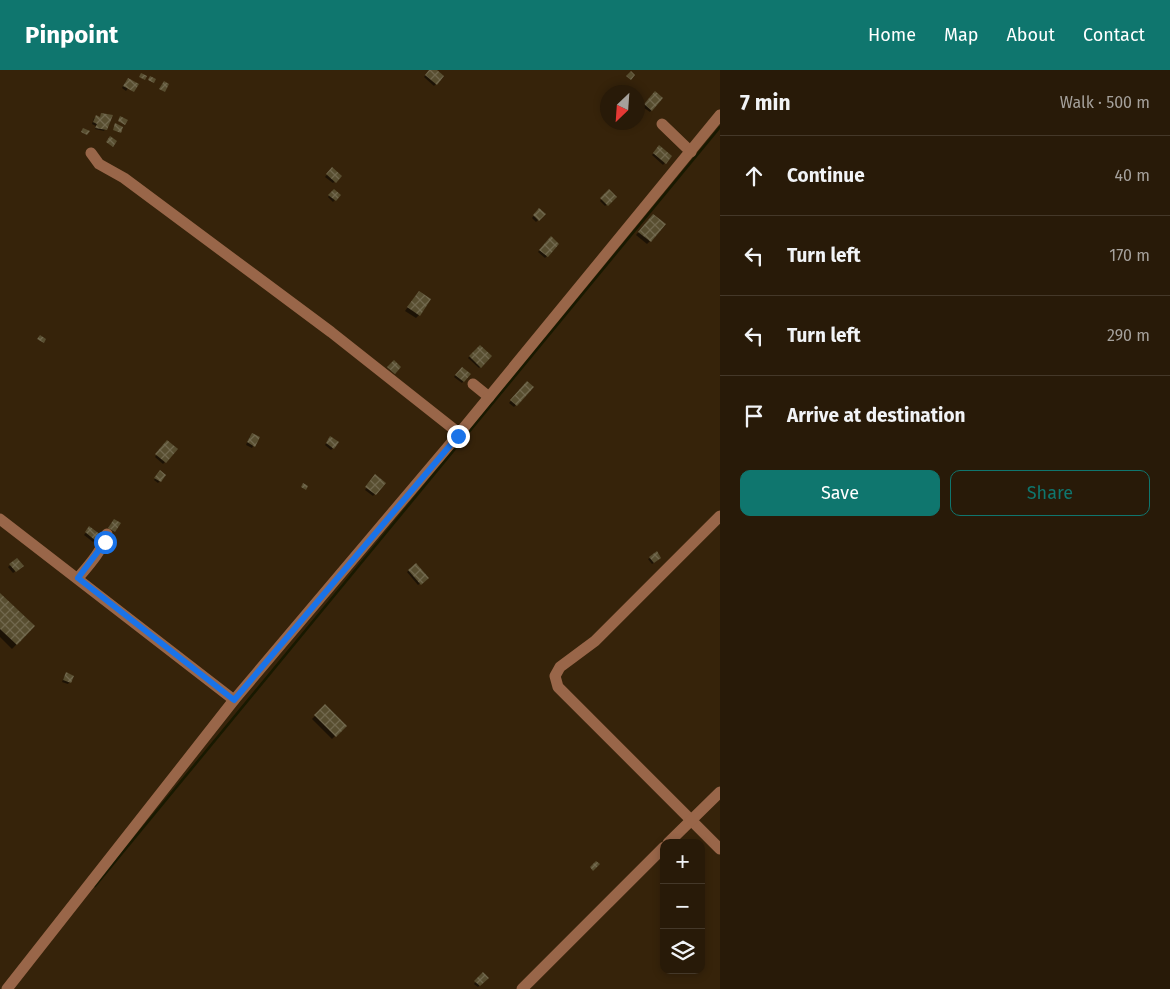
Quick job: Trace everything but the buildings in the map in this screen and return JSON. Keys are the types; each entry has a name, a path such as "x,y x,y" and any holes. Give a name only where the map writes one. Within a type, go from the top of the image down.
{"street":[{"path":"6,989 234,700 460,434 720,115"},
{"path":"662,124 691,152"},
{"path":"91,153 94,160 124,178 331,332 460,434"},
{"path":"473,384 489,397"},
{"path":"720,516 595,641 560,667 555,676 558,687 720,849"},
{"path":"0,519 234,700"},
{"path":"78,578 105,542 107,534"},
{"path":"672,839 720,792"},
{"path":"522,989 660,851"}],"waterway":[{"path":"95,886 720,127"}],"route":[{"path":"105,542 78,578 234,700 458,436"}]}
